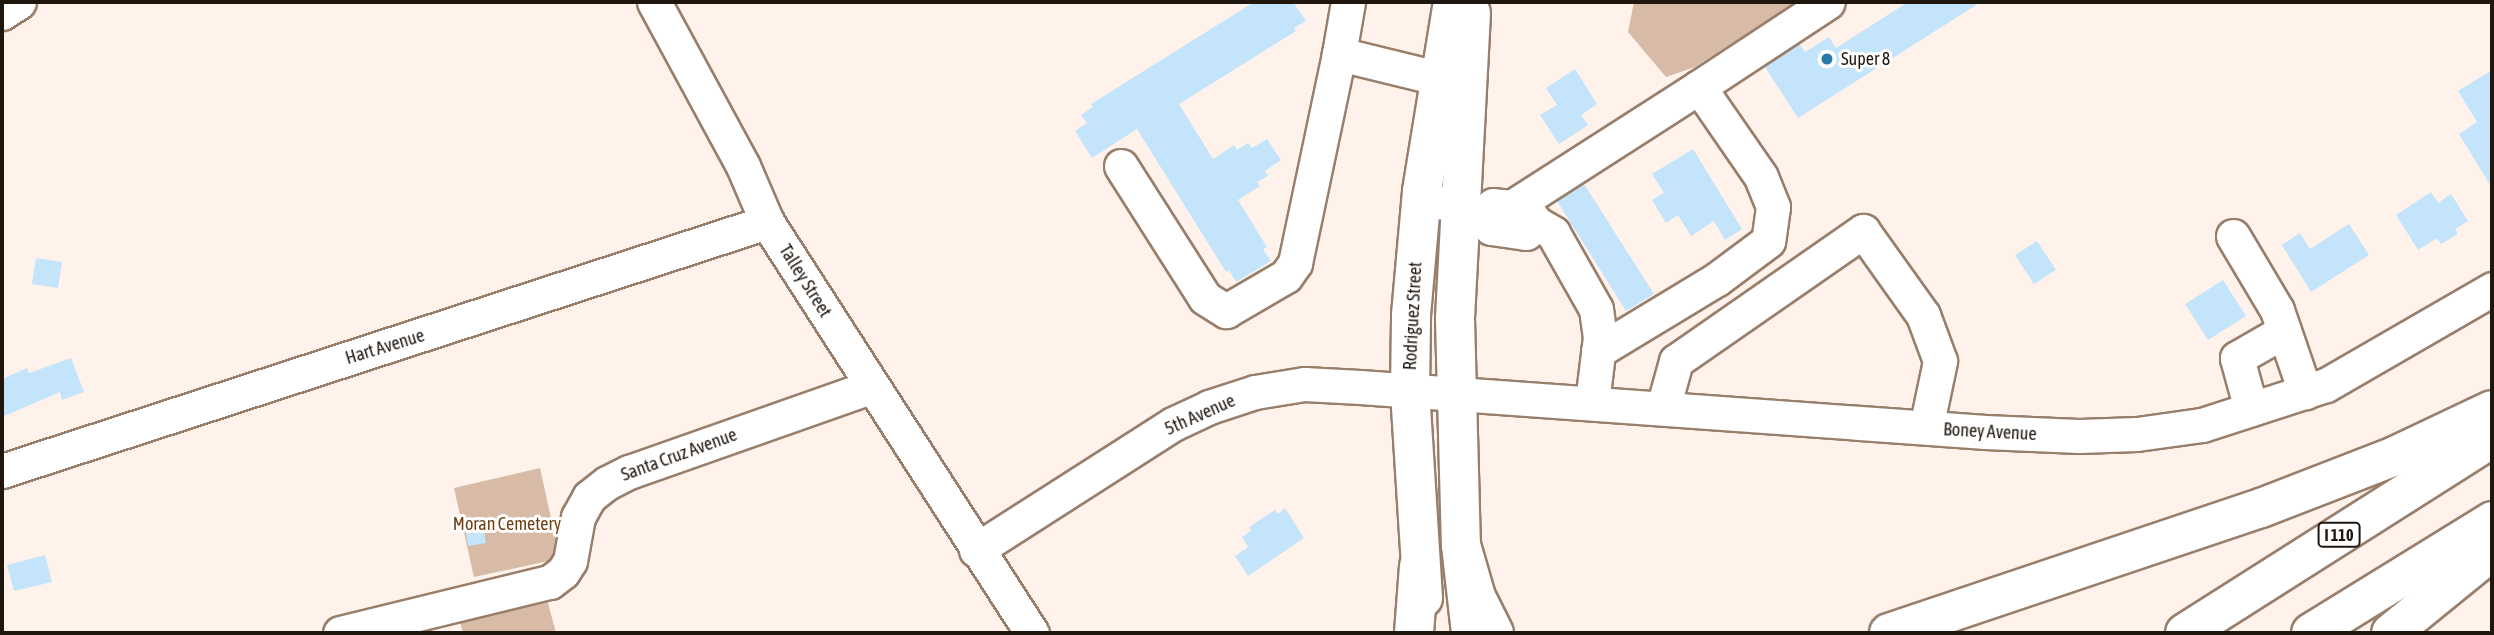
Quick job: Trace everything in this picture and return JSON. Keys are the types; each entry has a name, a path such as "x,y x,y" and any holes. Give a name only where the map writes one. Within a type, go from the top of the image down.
{"main road":[{"name":"Rodriguez Street","path":"1453,2 1454,83 1498,212 1455,318 1461,545 1471,633"},
{"name":"Rodriguez Street","path":"1427,633 1419,566 1410,391 1411,315 1421,200 1454,83 1471,2"},
{"path":"1889,633 2261,508 2395,456 2492,410"},
{"name":"I 110","path":"2185,633 2492,438"},
{"path":"2311,633 2492,521"},
{"path":"1461,545 1476,597 1494,633"},
{"path":"2391,633 2492,551"},
{"path":"1414,633 1419,566"}],"street":[{"path":"2,13 19,2"},
{"name":"Talley Street","path":"654,2 743,166 767,222 976,550"},
{"path":"1121,166 1205,298 1226,311 1286,276 1295,263 1348,2"},
{"path":"1498,212 1699,87 1828,2"},
{"path":"1339,54 1454,83"},
{"path":"1598,351 1717,279 1768,241 1773,207 1761,177 1699,87"},
{"path":"1421,200 1498,212 1553,233 1596,309 1600,337 1592,402"},
{"name":"Hart Avenue","path":"2,471 767,222"},
{"path":"1663,408 1676,361 1863,231 1923,316 1940,361 1926,428"},
{"path":"2233,236 2277,310 2305,392"},
{"name":"Boney Avenue","path":"1457,392 1926,428 2079,436 2137,434 2202,425 2326,385 2395,348 2492,289"},
{"path":"2251,409 2237,358 2284,331"},
{"name":"5th Avenue","path":"976,550 1173,424 1209,407 1255,392 1304,384 1457,392"},
{"name":"Santa Cruz Avenue","path":"340,633 550,582 563,572 570,561 578,517 589,498 607,483 629,472 871,387"},
{"path":"976,550 1032,633"}],"green space":[{"path":"1634,2 1795,2 1695,67 1666,77 1628,32"},
{"name":"Moran Cemetery","path":"540,468 559,554 553,560 474,577 454,488"},
{"path":"545,592 556,633 463,633 458,614"}],"building":[{"path":"1254,2 1293,2 1306,21 1294,28 1296,31 1179,104 1213,159 1234,145 1237,150 1248,143 1252,148 1267,139 1281,160 1265,171 1268,176 1257,182 1260,186 1238,200 1267,247 1263,249 1271,261 1236,282 1229,270 1226,272 1137,129 1092,158 1075,131 1087,123 1081,115 1093,107 1091,104"},
{"name":"Super 8","path":"1908,2 1981,2 1798,118 1765,67 1799,44 1805,52 1829,37 1836,48"},
{"path":"1575,69 1597,104 1581,115 1588,125 1559,144 1540,115 1557,105 1546,88"},
{"path":"2492,70 2492,188 2459,134 2477,122 2458,91"},
{"path":"1693,149 1742,229 1725,240 1714,221 1691,236 1678,215 1666,223 1652,200 1664,193 1652,174"},
{"path":"1584,184 1654,294 1626,311 1557,201"},
{"path":"2431,192 2438,203 2451,194 2468,221 2455,229 2458,234 2441,244 2437,238 2418,250 2396,215"},
{"path":"2349,224 2369,255 2311,292 2282,245 2300,233 2310,249"},
{"path":"2037,241 2056,270 2034,284 2015,255"},
{"path":"36,258 62,262 58,288 32,284"},
{"path":"2223,280 2246,316 2208,340 2185,304"},
{"path":"71,358 84,392 62,400 60,392 2,417 2,379 27,368 29,373"},
{"path":"1285,508 1304,538 1248,576 1235,556 1248,547 1242,537 1251,531 1249,527 1275,510 1278,514"},
{"path":"482,518 486,543 468,546 464,521"},
{"path":"45,555 52,582 14,591 7,565"}],"place":[{"name":"Super 8","path":"1827,59"}]}
